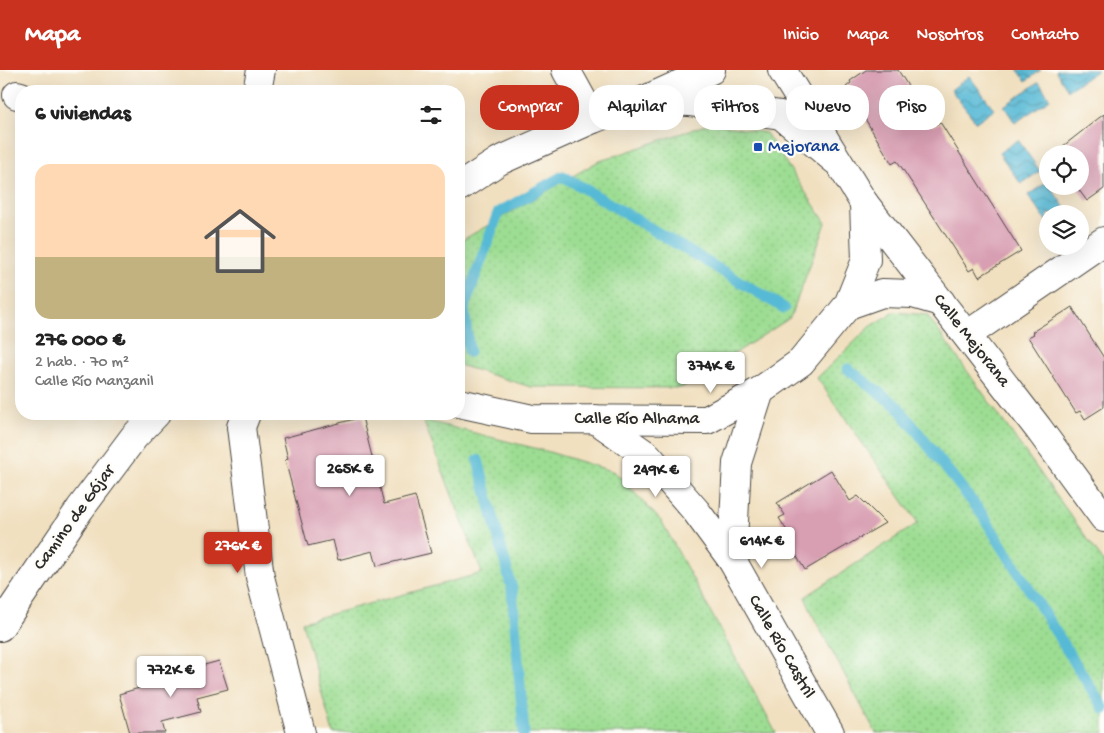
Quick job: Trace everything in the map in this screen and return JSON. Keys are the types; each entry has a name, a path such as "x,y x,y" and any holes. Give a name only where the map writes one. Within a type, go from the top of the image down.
{"street":[{"path":"258,85 261,70"},
{"path":"566,70 589,112"},
{"path":"678,85 711,70"},
{"name":"Calle Mejorana","path":"782,70 864,203 1038,428 1104,518"},
{"name":"Calle Mejorana","path":"684,102 782,115 838,163"},
{"path":"465,183 499,162 589,121"},
{"name":"Calle Río Alhama","path":"465,404 532,419 707,420 760,391 801,362 848,305 866,260 864,203"},
{"path":"967,335 1104,241"},
{"path":"848,305 882,293 913,294 941,302"},
{"path":"732,560 737,463 760,391"},
{"name":"Calle Río Castril","path":"595,419 648,456 696,511 732,560 830,733"},
{"name":"Camino de Gójar","path":"0,627 80,508 134,437 150,420"},
{"path":"238,420 260,577 301,733"}],"green space":[{"path":"694,129 750,130 766,133 826,223 790,318 681,388 531,387 465,367 465,239 597,162"},
{"path":"894,312 927,315 1104,562 1104,733 876,733 814,618 805,597 918,523 817,378 870,327"},
{"path":"423,420 546,451 615,472 662,522 776,733 333,733 302,622 482,573"}],"water":[{"path":"1018,70 1041,70 1026,81"},
{"path":"1057,70 1098,70 1068,90"},
{"path":"969,76 994,109 976,122 951,90"},
{"path":"1039,82 1050,99 1015,123 1004,106"},
{"path":"1018,140 1039,172 1021,184 999,153"},
{"path":"1039,187 1039,195 1056,195 1063,205 1039,205 1039,211 1028,195"}],"building":[{"path":"866,70 898,70 907,85 879,85 879,130 945,130 1021,251 979,277 974,268 969,271 897,161 892,164 869,126 869,85 848,85 851,83 850,81"},
{"path":"1104,114 1104,189 1087,201 1083,195 1089,195 1089,145 1064,145"},
{"path":"1072,307 1104,358 1104,407 1085,419 1080,411 1076,413 1028,337 1034,334 1032,332"},
{"path":"351,420 363,420 384,504 415,496 431,553 377,566 373,551 338,560 333,540 308,546 285,460 288,459 283,438"},
{"path":"831,470 850,501 858,496 885,523 805,570 788,542 792,539 779,518 785,515 777,503"},
{"path":"219,661 228,689 197,697 201,712 162,722 165,733 130,733 119,694 180,676 179,672"}],"waterway":[{"path":"465,305 498,213 563,176 784,308"},
{"path":"465,317 469,352"},
{"path":"848,369 898,407 982,514 1104,709"},
{"path":"478,460 512,589 524,733"}],"place":[{"name":"Mejorana","path":"758,147"}]}
